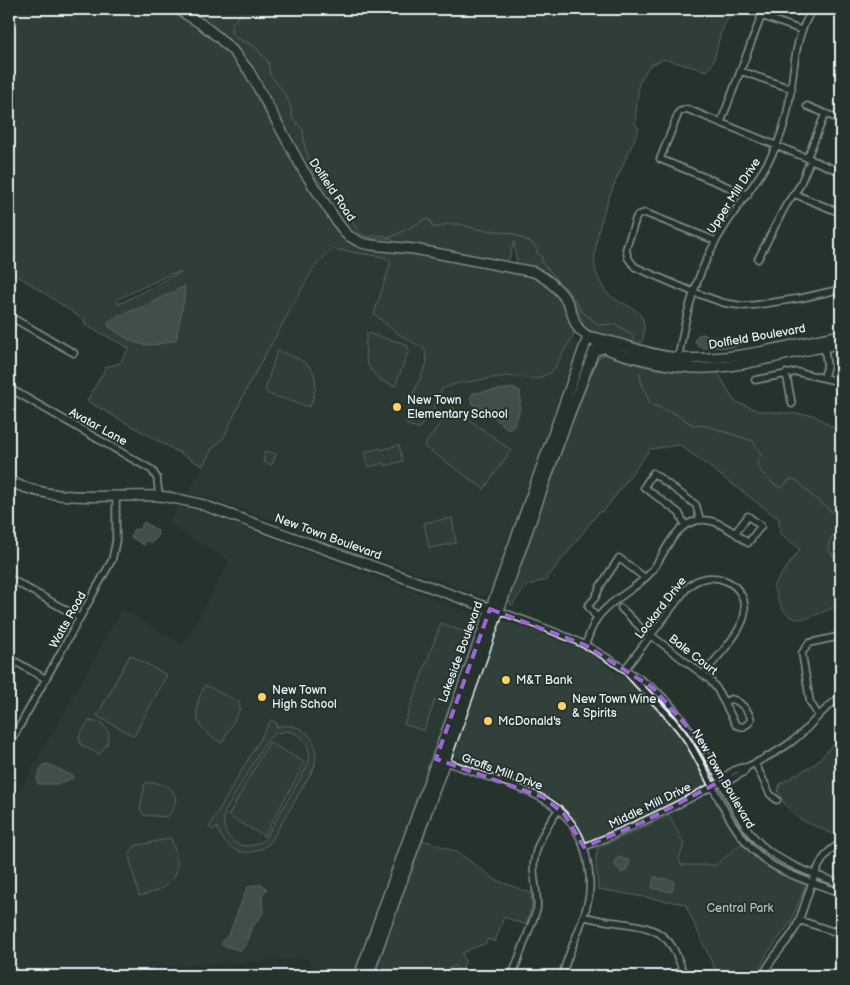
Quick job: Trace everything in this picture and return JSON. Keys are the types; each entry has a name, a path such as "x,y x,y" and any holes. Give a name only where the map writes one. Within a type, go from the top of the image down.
{"main road":[{"name":"Dolfield Road","path":"177,9 218,37 249,70 303,170 347,235 362,243 371,245 414,249 534,272 547,280 563,296 576,327 591,338"},
{"name":"Dolfield Boulevard","path":"823,343 841,335"},
{"name":"Dolfield Boulevard","path":"591,338 603,348 639,359 678,362 823,343 841,344"},
{"name":"Dolfield Boulevard","path":"591,338 678,362"},
{"path":"565,426 571,399 591,338"},
{"name":"Lakeside Boulevard","path":"359,976 440,760 591,338"},
{"name":"Lakeside Boulevard","path":"494,610 594,351 603,348"},
{"name":"New Town Boulevard","path":"9,480 28,489 49,495 159,496 200,504 494,610"},
{"name":"Lakeside Boulevard","path":"368,976 440,760"}],"street":[{"path":"721,122 764,9"},
{"name":"Upper Mill Drive","path":"678,362 682,332 693,292 704,264 726,225 748,195 769,161 784,126 792,89 797,45 801,30 813,9"},
{"path":"762,16 801,30"},
{"path":"741,71 792,89"},
{"path":"807,106 841,120"},
{"path":"748,195 660,159 672,126 681,111 687,109 841,172"},
{"path":"758,258 803,179 825,114"},
{"path":"794,194 841,213"},
{"path":"716,241 648,213 641,213 636,218 626,249 628,258 635,268 724,303 744,306 802,298 841,289"},
{"path":"9,316 74,353"},
{"path":"823,343 827,366 824,377"},
{"path":"755,380 798,372 841,382"},
{"path":"786,373 792,404"},
{"name":"Avatar Lane","path":"9,388 152,470 158,478 159,496"},
{"path":"685,525 679,513 644,487 653,473 696,506 700,520"},
{"name":"Watts Road","path":"9,745 108,569 116,551 116,496"},
{"path":"585,645 597,618 645,578 656,565 673,537 685,525 700,520 715,522 748,543 761,526 748,516 734,533"},
{"path":"597,618 588,606 595,598 601,585 619,558 645,578"},
{"name":"Lockard Drive","path":"625,669 687,588 697,579 710,577 729,582 735,587 743,599 744,613 743,620 736,632 704,674"},
{"path":"9,578 80,618"},
{"name":"Bale Court","path":"621,608 632,621 704,674 714,684 736,725 743,727 749,723 751,719 749,712 737,701 730,699 724,702"},
{"name":"New Town Boulevard","path":"494,610 551,630 585,645 653,688 672,707 692,732 722,781 739,817 760,844 791,865 841,884"},
{"path":"818,715 810,702 802,653 809,643 841,636"},
{"path":"9,658 46,679"},
{"name":"New Town Boulevard","path":"625,669 680,729 695,752 738,832 753,850 773,865 841,893"},
{"name":"Middle Mill Drive","path":"584,846 641,823 722,781 726,775 755,763 794,740 832,702 841,697"},
{"name":"Groffs Mill Drive","path":"440,760 533,793 559,809 572,824 584,846 590,871 590,883 584,916 562,976"},
{"path":"755,763 770,794 777,800"},
{"path":"512,976 537,909 538,897 534,861 542,834 559,809"},
{"path":"762,976 768,963 790,936 799,920 815,874 829,852 841,844"},
{"path":"584,916 593,920 649,928 656,931 669,941 674,949 681,966 682,976"},
{"path":"799,920 841,934"},
{"path":"233,976 242,976"}],"highlighted area":[{"path":"490,609 585,645 653,688 692,732 721,781 641,823 584,847 564,814 543,797 436,759"}],"shaded area":[{"name":"New Town Elementary School","path":"349,204 456,263 516,272 541,280 561,301 563,336 578,342 579,348 492,590 482,596 213,499 188,493"},
{"path":"185,286 176,340 147,345 140,344 109,327 108,322 119,315 143,307"},
{"path":"702,334 745,343 734,347 703,348 699,347 695,341 698,335"},
{"path":"513,388 520,391 520,401 518,416 511,429 508,429 473,404 470,397 473,393"},
{"name":"New Town High School","path":"178,506 209,515 476,614 479,620 353,976 316,976 308,958 9,976 9,810 122,609 183,645 230,561 168,524"},
{"path":"144,522 158,531 157,538 151,543 146,540 144,545 131,537 133,530 139,530"},
{"path":"500,621 538,632 587,652 631,683 670,721 685,741 700,765 707,785 616,831 589,840 586,839 568,811 553,798 509,776 455,757 451,752"},
{"path":"48,764 73,776 73,778 58,784 38,784 39,772 43,765"},
{"path":"706,797 714,800 724,820 741,844 716,865 681,865 679,859 684,843 669,815"},
{"path":"621,857 625,860 628,859 630,864 626,868 627,870 622,873 615,865 615,860"},
{"path":"654,877 674,881 672,892 652,888"},
{"path":"253,885 262,885 267,889 262,895 263,913 251,929 246,944 241,950 222,945 222,941 229,934 247,888"}],"green space":[{"path":"9,9 732,9 720,35 714,61 707,71 664,59 649,66 639,83 635,123 639,129 612,190 601,222 595,255 597,274 608,294 631,307 640,315 644,328 644,336 641,343 619,339 583,328 583,322 576,308 566,292 555,280 539,270 517,265 514,242 508,262 397,243 386,236 375,235 363,240 343,237 354,246 413,253 524,273 548,286 562,301 568,312 574,334 552,372 536,379 507,376 455,384 442,389 431,414 419,428 406,425 409,403 427,363 425,349 397,333 374,314 391,262 384,257 333,249 314,267 249,384 223,439 212,449 203,466 87,401 106,367 120,363 129,348 85,325 84,320 9,271","holes":["181,272 119,304 118,299 171,274"]},
{"path":"367,333 406,344 409,350 395,386 379,378 369,367 365,352"},
{"path":"277,351 298,359 312,369 316,384 310,407 268,394 265,389"},
{"path":"605,354 646,367 703,373 718,372 734,401 759,411 813,415 841,432 841,606 805,619 791,617 785,612 773,586 800,549 780,533 779,519 680,445 650,449 604,511 599,512 545,581 530,585 511,605 508,598 573,420 598,358"},
{"path":"452,407 511,450 484,489 424,446"},
{"path":"399,445 403,461 385,466 383,463 369,467 365,452"},
{"path":"265,451 276,454 272,465 263,462"},
{"path":"452,518 456,543 429,548 424,523"},
{"path":"441,623 467,633 442,703 435,700 424,731 404,724"},
{"path":"130,655 167,675 134,736 97,716"},
{"path":"205,685 239,702 240,709 222,743 206,732 198,719 198,703"},
{"path":"271,720 277,723 276,727 295,727 308,735 313,741 315,749 314,768 270,843 254,851 239,851 226,843 217,827 215,830 209,827","holes":["288,731 303,739 308,748 308,765 265,839 257,844 248,846 234,842 225,830 225,812 267,740 276,733"]},
{"path":"89,721 102,723 109,734 107,744 99,754 81,745 79,736"},
{"path":"841,736 841,834 838,835 806,822 794,814 785,804 778,790 780,784 816,763"},
{"path":"269,742 305,763 264,836 228,816"},
{"path":"145,783 161,784 172,791 175,796 175,802 173,809 167,817 144,815 140,809"},
{"name":"Central Park","path":"669,815 684,844 679,859 681,865 716,865 741,844 766,866 803,884 805,887 791,922 767,954 756,976 718,976 685,904 598,889 596,862 598,847 631,834"},
{"path":"171,838 177,861 177,870 174,878 161,889 139,896 129,856 135,846"},
{"path":"420,839 457,852 496,880 531,893 532,905 526,925 504,917 495,942 487,939 486,943 462,953 465,962 460,976 455,966 431,976 372,976"}],"waterway":[{"path":"246,9 232,23 231,33 236,38 254,46 268,62 270,75 284,92 290,105 293,119 303,130 304,143 313,174 346,212 360,234 372,238 388,238 426,219 430,220 435,228 447,224 459,224 477,229 511,233 532,243 537,249 537,253 541,256 542,263 553,274 559,284 565,287 580,310 599,325 615,324 632,334 634,339"},
{"path":"640,372 641,381 650,404 676,414 693,425 707,426 753,441 761,455 757,462 758,466 771,482 782,488 789,480 793,479 799,482 811,495 841,519"},
{"path":"841,531 831,537 828,548 832,555 841,561"}],"place":[{"name":"New Town Elementary School","path":"397,407"},
{"name":"M&T Bank","path":"506,680"},
{"name":"New Town High School","path":"262,697"},
{"name":"New Town Wine & Spirits","path":"562,706"},
{"name":"McDonald's","path":"488,721"}]}
